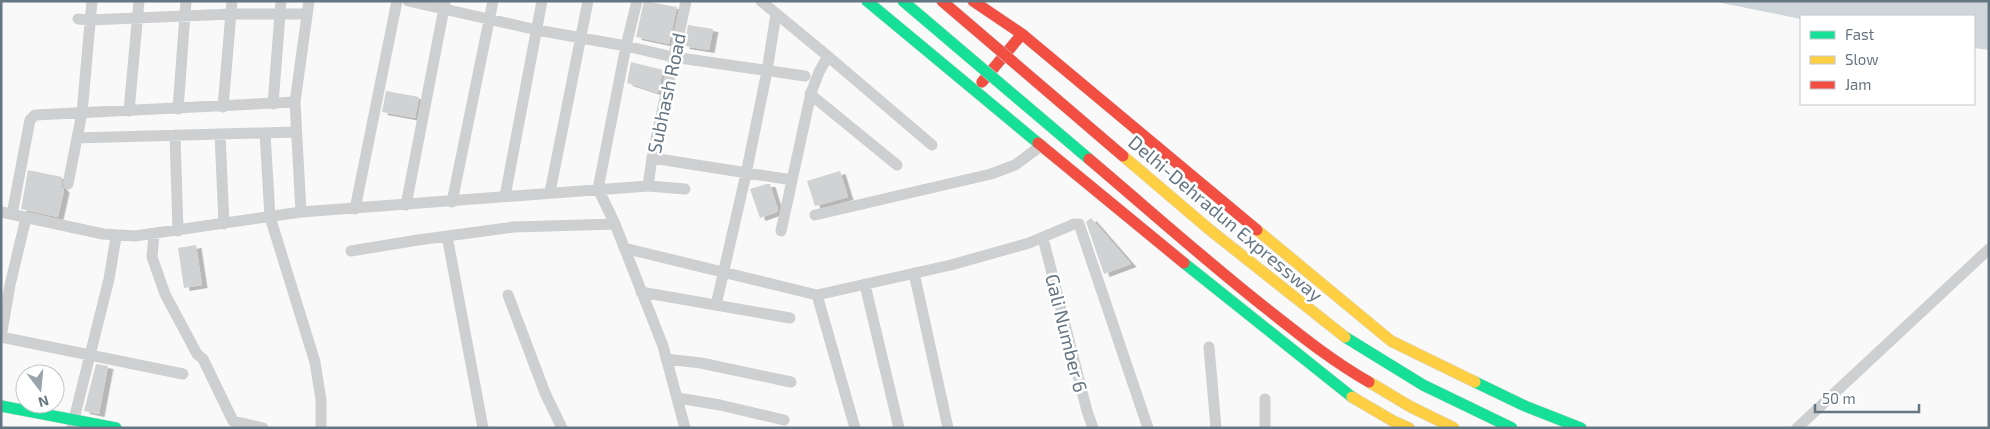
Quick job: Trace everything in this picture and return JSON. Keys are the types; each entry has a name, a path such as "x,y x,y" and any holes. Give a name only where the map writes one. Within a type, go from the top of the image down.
{"main road":[{"path":"867,1 1169,251 1354,398 1393,421 1409,428"},
{"path":"903,1 1238,286 1314,346 1346,369 1411,407 1454,428"},
{"name":"Delhi-Dehradun Expressway","path":"942,1 1261,273 1329,326 1360,348 1423,385 1512,428"},
{"path":"973,1 1022,34 1278,249 1391,341 1525,406 1581,428"},
{"path":"974,90 1022,34"},
{"path":"1,406 73,423 116,428"}],"street":[{"path":"68,184 82,113 92,1"},
{"path":"129,111 139,1"},
{"path":"178,109 186,1"},
{"path":"223,107 232,1"},
{"path":"274,104 281,1"},
{"path":"301,212 295,102 309,1"},
{"path":"355,209 397,1"},
{"path":"408,1 445,5 537,30 581,37 673,57 805,76"},
{"path":"452,202 493,1"},
{"path":"505,196 542,1"},
{"path":"550,192 588,1"},
{"path":"637,1 626,46 598,189 615,224 666,359 685,428"},
{"name":"Subhash Road","path":"648,186 652,158 686,1"},
{"path":"761,1 932,145"},
{"path":"406,204 445,5"},
{"path":"78,19 231,14 307,14"},
{"path":"716,305 746,174 767,71 776,14"},
{"path":"781,231 810,94 828,56"},
{"path":"810,94 897,166"},
{"path":"295,102 38,115 32,117 7,213 116,236 154,235 301,212 648,186 685,189"},
{"path":"77,138 296,132"},
{"path":"265,133 270,217 315,362 321,400 321,428"},
{"path":"220,134 224,224"},
{"path":"175,135 178,231"},
{"path":"815,215 991,174 1015,165 1042,145"},
{"path":"652,158 792,180"},
{"path":"26,218 10,285 1,337 183,374"},
{"path":"351,252 514,227 615,224"},
{"path":"624,248 723,270 817,294 865,285 959,262 1043,238 1074,224 1080,225 1148,428"},
{"path":"154,235 152,257 165,294 197,354 203,358 232,421 263,428"},
{"path":"73,423 109,279 116,236"},
{"path":"447,236 483,428"},
{"name":"Gali Number 6","path":"1043,238 1093,428"},
{"path":"1796,428 1989,250"},
{"path":"914,273 948,428"},
{"path":"865,285 899,428"},
{"path":"641,292 790,318"},
{"path":"817,294 854,428"},
{"path":"508,295 545,392 562,428"},
{"path":"1209,347 1216,428"},
{"path":"666,359 701,363 791,382"},
{"path":"678,398 720,405 784,420"},
{"path":"1265,399 1265,428"}],"shaded area":[{"path":"1712,1 1989,1 1989,50 1975,48 1975,15 1800,15 1800,19"}],"building":[{"path":"644,1 677,7 669,44 636,37"},
{"path":"688,25 713,29 709,50 684,46"},
{"path":"631,62 663,70 658,93 627,83"},
{"path":"386,91 419,97 415,118 382,112"},
{"path":"28,170 62,177 61,186 64,190 58,217 21,209"},
{"path":"840,171 848,197 815,206 807,181"},
{"path":"770,184 778,210 760,218 750,189"},
{"path":"1091,218 1131,264 1104,274 1086,222"},
{"path":"196,245 202,285 184,288 178,248"},
{"path":"96,364 108,366 99,414 84,411"}],"traffic: fast":[{"path":"867,1 1038,143"},
{"path":"903,1 1089,159"},
{"path":"1184,263 1352,397"},
{"path":"1345,337 1423,385 1512,428"},
{"path":"1475,382 1525,406 1581,428"},
{"path":"1,406 116,428"}],"traffic: slow":[{"path":"1123,156 1210,230 1345,337"},
{"path":"1257,230 1391,341 1475,382"},
{"path":"1369,382 1411,407 1454,428"},
{"path":"1352,397 1409,428"}],"traffic: jam":[{"path":"942,1 1123,156"},
{"path":"973,1 1022,34 1257,230"},
{"path":"982,82 1022,34"},
{"path":"1038,143 1184,263"},
{"path":"1089,159 1199,254 1267,309 1329,357 1369,382"}]}
